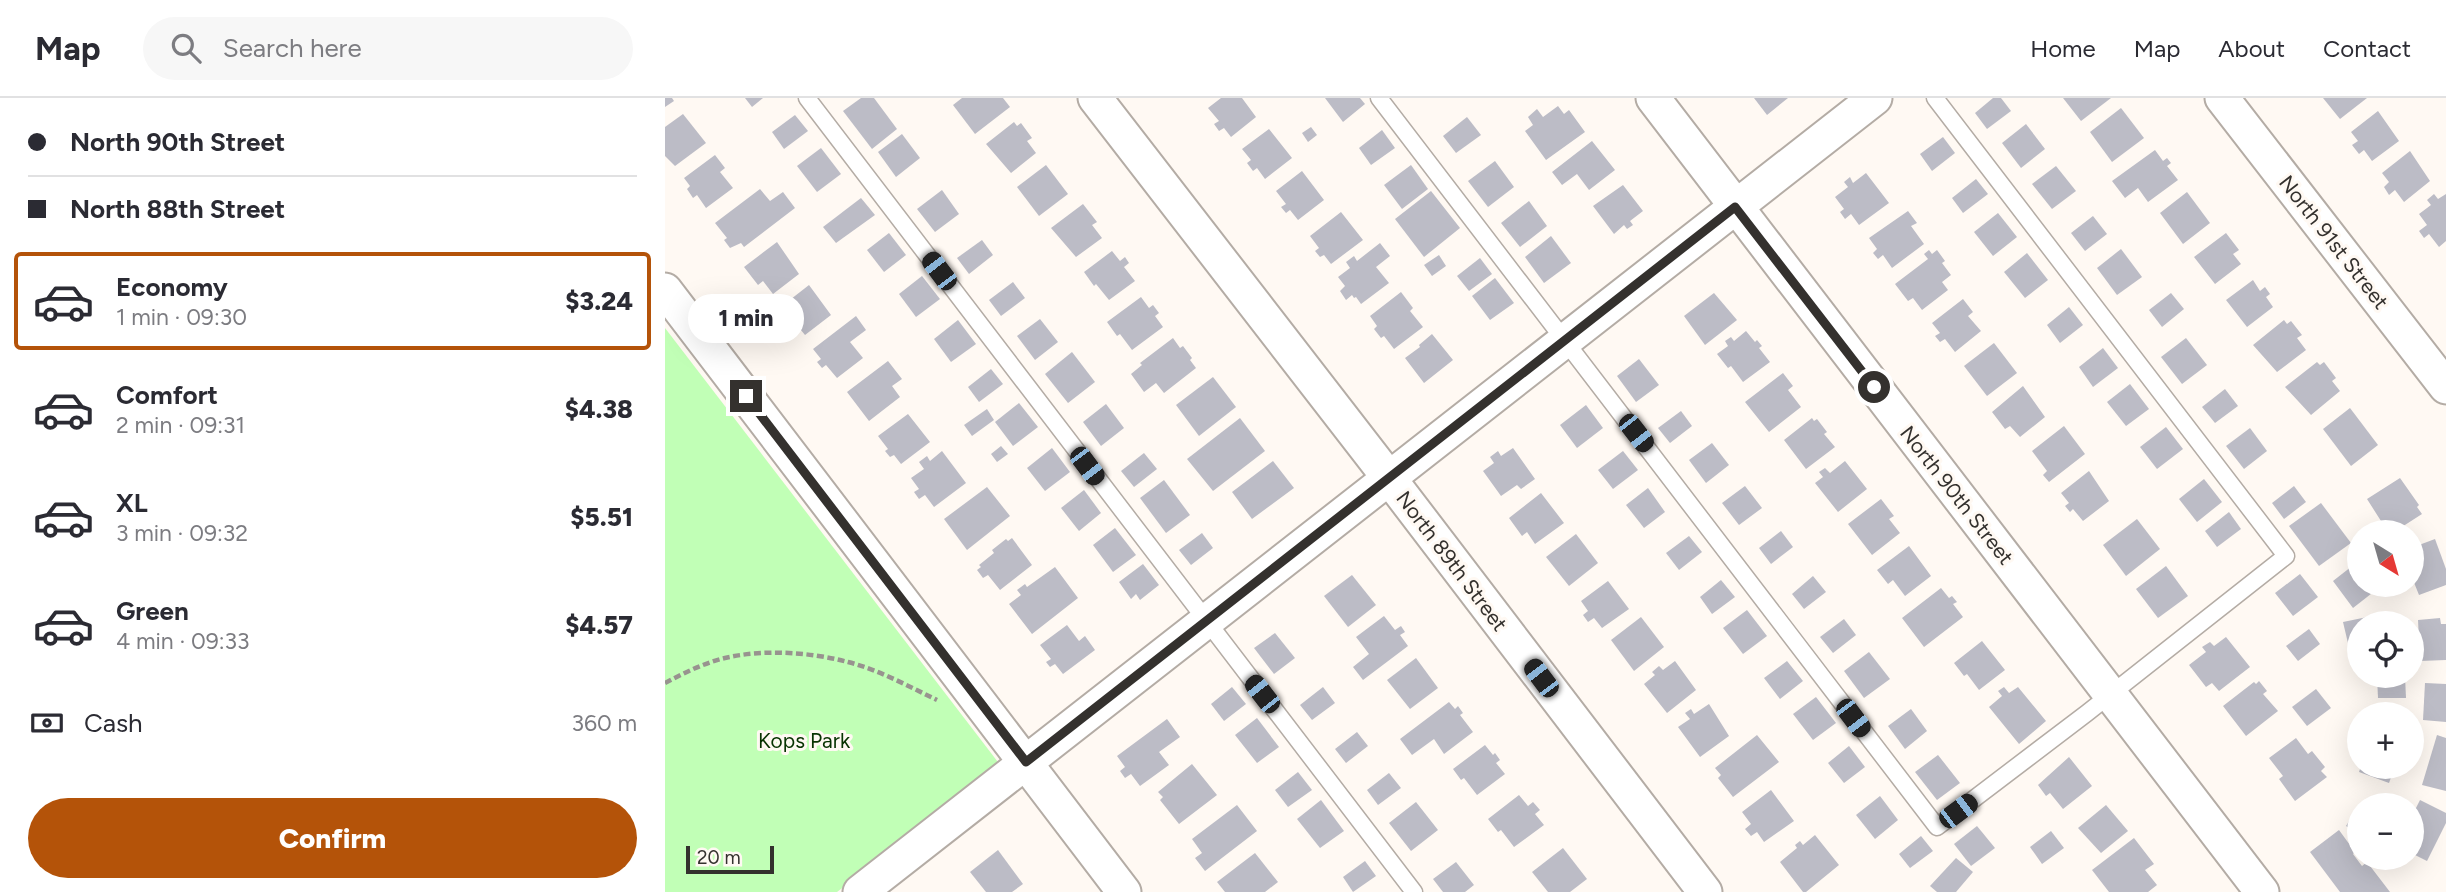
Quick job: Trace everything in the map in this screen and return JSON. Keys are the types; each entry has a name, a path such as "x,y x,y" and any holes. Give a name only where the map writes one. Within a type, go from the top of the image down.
{"street":[{"name":"North 89th Street","path":"1095,98 1705,892"},
{"name":"North 90th Street","path":"1653,98 2262,892"},
{"path":"860,892 1875,98"},
{"name":"North 91st Street","path":"2222,98 2446,387"},
{"path":"665,290 1124,892"}],"lane":[{"path":"807,98 1415,892"},
{"path":"1379,98 1937,827 2286,556 1935,98"}],"path":[{"path":"665,683 693,669 726,658 801,654 848,662 877,671 941,702"}],"green space":[{"name":"Kops Park","path":"665,328 1001,766 837,892 665,892"}],"building":[{"path":"665,98 672,98 674,101 665,107"},
{"path":"745,98 763,98 752,107"},
{"path":"861,98 874,98 897,129 872,149 843,111"},
{"path":"962,98 1003,98 1010,107 975,134 953,105"},
{"path":"1221,98 1242,98 1256,117 1231,137 1224,128 1219,131 1214,124 1219,121 1208,108"},
{"path":"1325,98 1360,98 1365,104 1343,122"},
{"path":"1754,98 1788,98 1767,115"},
{"path":"1993,98 2001,98 2011,111 1987,129 1975,113"},
{"path":"2063,98 2111,98 2081,121"},
{"path":"2323,98 2367,98 2340,119"},
{"path":"1558,106 1564,114 1569,110 1585,132 1546,160 1525,131 1533,125 1528,117 1537,109 1543,117"},
{"path":"2121,108 2144,138 2112,162 2090,132"},
{"path":"2378,111 2399,141 2372,161 2364,150 2359,154 2352,145 2358,141 2351,132"},
{"path":"683,114 706,143 675,166 665,156 665,127"},
{"path":"795,115 808,131 784,149 772,132"},
{"path":"1467,117 1481,135 1456,153 1443,136"},
{"path":"1014,122 1017,126 1021,123 1032,138 1027,141 1036,153 1011,173 986,144"},
{"path":"2026,124 2045,149 2021,168 2002,143"},
{"path":"1311,127 1317,135 1308,142 1302,133"},
{"path":"1269,129 1292,158 1265,179 1257,168 1253,171 1247,163 1251,160 1242,149"},
{"path":"1382,130 1395,148 1371,165 1359,148"},
{"path":"902,134 920,158 896,177 878,152"},
{"path":"1943,137 1955,153 1932,171 1920,154"},
{"path":"1592,141 1615,170 1589,190 1577,174 1562,185 1552,172"},
{"path":"821,148 841,174 817,192 797,166"},
{"path":"2155,150 2163,161 2167,158 2171,163 2167,166 2178,180 2148,202 2138,188 2125,198 2112,181"},
{"path":"2410,151 2430,181 2404,202 2395,190 2389,195 2384,187 2389,182 2382,173"},
{"path":"715,155 725,168 720,172 733,188 706,208 697,195 693,198 687,189 690,186 684,178"},
{"path":"1495,161 1514,187 1488,207 1468,181"},
{"path":"1046,165 1068,194 1039,216 1017,187"},
{"path":"1411,165 1428,189 1402,209 1384,185"},
{"path":"2056,166 2076,191 2052,209 2032,184"},
{"path":"1302,171 1324,200 1298,220 1290,210 1286,213 1281,207 1286,204 1276,191"},
{"path":"1866,173 1889,203 1859,225 1851,214 1845,219 1840,212 1844,209 1835,197 1848,187 1844,182 1850,177 1853,183"},
{"path":"1976,179 1988,194 1963,213 1952,198"},
{"path":"1623,185 1643,211 1630,221 1633,225 1627,229 1624,225 1614,234 1593,206"},
{"path":"760,189 770,201 783,192 795,208 744,247 741,243 730,248 724,240 727,238 715,223"},
{"path":"942,190 959,214 935,232 917,209"},
{"path":"1431,191 1460,228 1424,257 1395,219"},
{"path":"2187,192 2210,223 2183,244 2160,213"},
{"path":"2434,194 2438,199 2446,194 2446,241 2439,247 2429,234 2424,238 2419,231 2427,225 2419,214 2431,205 2427,200"},
{"path":"861,198 875,215 836,243 823,227"},
{"path":"1529,201 1547,226 1520,247 1501,223"},
{"path":"1083,204 1097,222 1092,225 1102,238 1076,257 1051,228"},
{"path":"1908,211 1917,223 1911,226 1924,244 1892,268 1883,255 1878,259 1873,253 1877,249 1869,238"},
{"path":"1341,212 1363,240 1331,264 1324,255 1320,257 1315,251 1319,248 1310,236"},
{"path":"1998,213 2017,237 1993,256 1974,232"},
{"path":"2093,216 2107,234 2085,251 2071,233"},
{"path":"889,233 906,255 884,272 867,250"},
{"path":"2226,233 2239,250 2233,254 2241,264 2215,284 2194,257"},
{"path":"1551,236 1571,263 1544,283 1525,257"},
{"path":"982,240 993,255 969,274 957,258"},
{"path":"777,242 799,274 773,294 763,281 758,285 744,267"},
{"path":"1380,243 1390,256 1376,267 1389,283 1361,304 1352,295 1346,300 1340,291 1345,286 1338,277 1350,268 1346,262 1354,256 1357,261"},
{"path":"2121,249 2142,277 2117,295 2097,268"},
{"path":"1929,250 1932,254 1937,250 1951,275 1942,282 1948,290 1922,310 1913,298 1908,301 1895,284 1928,259 1924,254"},
{"path":"1112,251 1120,261 1125,257 1129,263 1124,267 1135,281 1109,300 1084,272"},
{"path":"2027,253 2048,280 2025,298 2004,272"},
{"path":"1439,255 1446,266 1432,276 1424,265"},
{"path":"1480,258 1492,274 1469,291 1457,276"},
{"path":"922,276 940,299 916,317 899,294"},
{"path":"1495,278 1514,303 1490,320 1472,296"},
{"path":"2253,280 2260,291 2265,287 2270,294 2266,297 2273,307 2247,327 2226,300"},
{"path":"1013,282 1025,298 1001,316 989,300"},
{"path":"809,285 831,315 805,335 796,324 790,328 777,310"},
{"path":"1401,292 1413,308 1410,311 1423,327 1394,349 1384,336 1381,338 1374,329 1377,326 1370,316"},
{"path":"1714,293 1737,320 1705,345 1684,316"},
{"path":"2171,293 2184,309 2162,327 2149,310"},
{"path":"1141,297 1149,308 1153,305 1159,313 1155,316 1163,327 1132,350 1107,322"},
{"path":"1963,299 1973,312 1968,316 1981,331 1955,352 1945,339 1940,342 1935,336 1940,333 1932,323"},
{"path":"2069,307 2083,325 2060,343 2047,325"},
{"path":"856,316 866,330 850,342 863,358 837,378 826,365 822,368 817,362 821,359 813,349"},
{"path":"1040,319 1058,342 1035,360 1017,336"},
{"path":"958,320 976,344 951,362 934,339"},
{"path":"2284,320 2287,324 2291,321 2302,335 2297,338 2306,350 2277,372 2253,345"},
{"path":"1746,331 1762,346 1759,348 1770,362 1743,382 1717,354 1728,346 1725,341 1731,337 1734,341"},
{"path":"1432,334 1453,360 1424,383 1405,358"},
{"path":"1173,338 1180,348 1183,346 1196,368 1164,393 1156,383 1144,392 1131,374 1142,365 1140,363"},
{"path":"2186,338 2207,365 2182,384 2161,357"},
{"path":"1994,343 2017,373 1987,396 1964,366"},
{"path":"2103,348 2118,368 2093,387 2079,367"},
{"path":"1072,352 1095,382 1068,403 1045,374"},
{"path":"1639,359 1659,385 1636,402 1617,376"},
{"path":"888,361 902,379 892,386 900,397 869,421 847,392"},
{"path":"2317,362 2320,365 2324,362 2336,378 2332,381 2340,391 2311,415 2285,387"},
{"path":"991,369 1003,384 979,402 968,387"},
{"path":"1783,373 1793,386 1788,390 1801,407 1769,432 1745,402"},
{"path":"1213,377 1236,407 1199,436 1176,405"},
{"path":"2130,384 2149,409 2126,426 2107,402"},
{"path":"2023,386 2045,417 2020,437 2010,426 2005,429 1992,412"},
{"path":"2225,389 2238,406 2215,423 2202,407"},
{"path":"1019,403 1038,427 1013,446 995,422"},
{"path":"1106,404 1124,428 1101,446 1083,422"},
{"path":"1586,405 1603,428 1577,448 1560,425"},
{"path":"2350,408 2378,445 2351,466 2323,429"},
{"path":"987,409 994,420 972,436 964,425"},
{"path":"1681,411 1692,426 1670,443 1658,428"},
{"path":"908,414 930,442 901,464 894,455 890,457 885,451 888,449 878,436"},
{"path":"1240,418 1265,451 1213,491 1187,459"},
{"path":"1812,418 1814,421 1817,419 1827,432 1824,434 1835,447 1806,469 1784,440"},
{"path":"2064,426 2085,454 2049,482 2043,475 2047,471 2032,451"},
{"path":"2166,427 2183,449 2157,469 2140,447"},
{"path":"2250,428 2267,451 2244,469 2226,446"},
{"path":"1712,443 1729,465 1706,483 1689,460"},
{"path":"1001,446 1008,454 997,462 991,454"},
{"path":"1052,448 1070,472 1045,491 1027,468"},
{"path":"1513,448 1535,479 1521,489 1517,485 1501,496 1483,471 1494,463 1490,457 1498,451 1501,456"},
{"path":"942,451 966,483 934,507 925,495 919,499 914,492 919,489 911,478 924,469 919,462 927,456 930,461"},
{"path":"1623,451 1638,470 1613,489 1598,470"},
{"path":"1144,453 1157,469 1134,487 1121,471"},
{"path":"1273,461 1294,488 1252,519 1232,492"},
{"path":"1845,461 1867,489 1838,512 1815,483 1823,477 1819,472 1825,468 1830,473"},
{"path":"2089,471 2109,501 2083,521 2073,509 2070,512 2065,506 2069,503 2061,493"},
{"path":"2400,478 2419,505 2417,507 2422,514 2413,520 2380,520 2367,499"},
{"path":"2204,479 2222,502 2197,522 2179,499"},
{"path":"1164,480 1190,515 1166,533 1140,498"},
{"path":"1745,486 1762,508 1739,525 1722,503"},
{"path":"2294,486 2306,502 2284,519 2272,503"},
{"path":"987,487 1010,516 967,550 944,519"},
{"path":"1648,488 1665,512 1644,528 1626,505"},
{"path":"1084,490 1101,513 1079,531 1061,508"},
{"path":"1541,493 1564,523 1535,544 1527,532 1522,536 1509,518"},
{"path":"1881,499 1894,516 1889,519 1900,533 1872,555 1848,524"},
{"path":"2321,503 2347,538 2347,546 2319,566 2289,526"},
{"path":"2229,512 2241,529 2217,547 2205,531"},
{"path":"2137,519 2160,549 2126,576 2103,545"},
{"path":"1115,528 1136,555 1113,572 1093,545"},
{"path":"1781,531 1793,547 1771,564 1759,548"},
{"path":"1202,533 1213,548 1191,565 1179,550"},
{"path":"1576,534 1598,563 1569,586 1546,557"},
{"path":"1689,536 1702,552 1679,570 1666,553"},
{"path":"1012,538 1032,565 1000,590 988,575 983,578 977,570 981,567 979,565 994,553 992,550 1006,539 1008,541"},
{"path":"2435,539 2446,569 2446,585 2424,593 2424,543"},
{"path":"1909,546 1931,576 1905,596 1893,580 1888,584 1877,570"},
{"path":"1143,564 1159,585 1140,600 1136,594 1131,599 1119,582"},
{"path":"2166,566 2188,596 2158,618 2136,589"},
{"path":"1055,567 1078,598 1032,634 1009,604 1021,595 1017,590 1025,584 1027,587"},
{"path":"2347,570 2347,597 2367,597 2353,608 2333,581"},
{"path":"2300,574 2318,597 2293,616 2275,593"},
{"path":"1352,575 1376,605 1348,627 1324,596"},
{"path":"1813,576 1826,592 1804,609 1792,594"},
{"path":"1721,580 1735,597 1712,614 1700,597"},
{"path":"1608,581 1629,609 1602,628 1594,618 1588,622 1583,615 1588,611 1581,601"},
{"path":"1941,588 1949,598 1952,596 1957,602 1953,604 1963,617 1924,647 1902,618"},
{"path":"1747,610 1767,636 1743,654 1723,628"},
{"path":"1384,616 1395,630 1401,626 1405,632 1400,635 1408,646 1363,680 1353,667 1369,654 1356,637"},
{"path":"1641,617 1664,647 1634,671 1611,640"},
{"path":"2440,618 2441,624 2446,624 2446,660 2424,661 2424,619"},
{"path":"1844,619 1856,635 1833,653 1820,637"},
{"path":"2347,621 2347,639 2343,622"},
{"path":"1067,625 1079,641 1085,636 1095,650 1063,674 1055,664 1050,667 1046,662 1051,659 1040,645"},
{"path":"2309,629 2320,644 2298,661 2286,646"},
{"path":"1275,633 1295,658 1274,674 1254,648"},
{"path":"2226,637 2250,667 2219,691 2212,683 2206,687 2189,665 2206,652 2202,647 2210,642 2214,646"},
{"path":"1982,641 2005,670 1979,690 1954,663"},
{"path":"1869,652 1890,679 1864,698 1844,671"},
{"path":"1416,658 1438,688 1410,709 1387,680"},
{"path":"1675,661 1696,690 1667,713 1644,684 1655,675 1652,672 1659,666 1663,670"},
{"path":"1787,661 1803,681 1780,699 1764,678"},
{"path":"2259,681 2267,691 2263,694 2278,711 2246,736 2223,706"},
{"path":"2425,683 2446,684 2446,722 2424,720"},
{"path":"1232,687 1246,704 1224,721 1211,704"},
{"path":"1323,687 1335,703 1312,720 1300,705"},
{"path":"2004,687 2009,693 2018,687 2046,721 2019,744 1989,707 2002,696 1998,691"},
{"path":"2378,688 2406,688 2406,698 2378,698"},
{"path":"2316,689 2331,708 2307,726 2292,707"},
{"path":"1816,697 1836,723 1813,740 1793,714"},
{"path":"1449,702 1455,709 1458,706 1463,713 1460,715 1473,732 1444,754 1434,739 1412,755 1400,739"},
{"path":"1709,704 1729,736 1700,757 1678,727 1690,719 1685,713 1691,709 1694,714"},
{"path":"1911,709 1927,731 1905,749 1888,726"},
{"path":"1257,718 1279,747 1257,763 1235,735"},
{"path":"1167,719 1180,737 1159,752 1169,765 1140,786 1131,774 1125,778 1120,771 1125,767 1117,756"},
{"path":"1357,732 1368,746 1346,763 1335,749"},
{"path":"1757,735 1779,762 1733,797 1718,778 1721,775 1715,768"},
{"path":"2437,735 2446,738 2446,791 2422,785"},
{"path":"2296,738 2308,754 2312,751 2325,767 2321,771 2327,777 2295,801 2279,779 2283,776 2269,758"},
{"path":"1485,745 1500,760 1496,763 1505,774 1477,795 1453,769"},
{"path":"1849,746 1865,767 1844,783 1828,763"},
{"path":"1938,755 1960,783 1937,800 1915,772"},
{"path":"2069,757 2092,786 2063,809 2050,793 2046,796 2038,785"},
{"path":"1192,764 1217,795 1179,824 1160,800 1163,797 1158,792"},
{"path":"1298,772 1312,790 1288,807 1275,790"},
{"path":"1389,773 1401,788 1378,805 1367,790"},
{"path":"1771,790 1794,821 1764,842 1757,832 1751,836 1745,829 1751,824 1742,812"},
{"path":"1519,795 1528,806 1533,802 1540,810 1535,814 1544,825 1514,847 1488,819"},
{"path":"1880,796 1898,820 1875,839 1856,815"},
{"path":"1321,800 1344,831 1320,848 1297,819"},
{"path":"1416,802 1438,830 1411,851 1389,823"},
{"path":"2424,802 2446,813 2446,823 2427,861 2424,860"},
{"path":"1237,805 1257,831 1205,871 1195,858 1202,853 1192,839"},
{"path":"2106,805 2128,831 2101,853 2078,828"},
{"path":"1977,826 1995,848 1971,866 1954,844"},
{"path":"2339,830 2347,841 2347,870 2373,870 2390,892 2340,892 2310,852"},
{"path":"2051,831 2064,848 2042,864 2030,847"},
{"path":"1815,835 1839,865 1803,892 1780,862 1797,848 1795,845 1800,841 1803,845"},
{"path":"1921,836 1933,851 1910,868 1899,854"},
{"path":"2134,838 2154,864 2145,870 2157,885 2148,892 2109,892 2092,870"},
{"path":"1563,848 1587,879 1570,892 1548,892 1532,872"},
{"path":"998,850 1023,884 1012,892 986,892 970,872"},
{"path":"1255,853 1278,882 1265,892 1225,892 1217,882"},
{"path":"1956,858 1973,872 1956,892 1937,892 1930,886"},
{"path":"1365,861 1376,876 1353,892 1343,877"},
{"path":"1456,862 1474,885 1465,892 1443,892 1433,879"}],"route":[{"path":"746,396 1026,762 1735,207 1874,387"}]}
